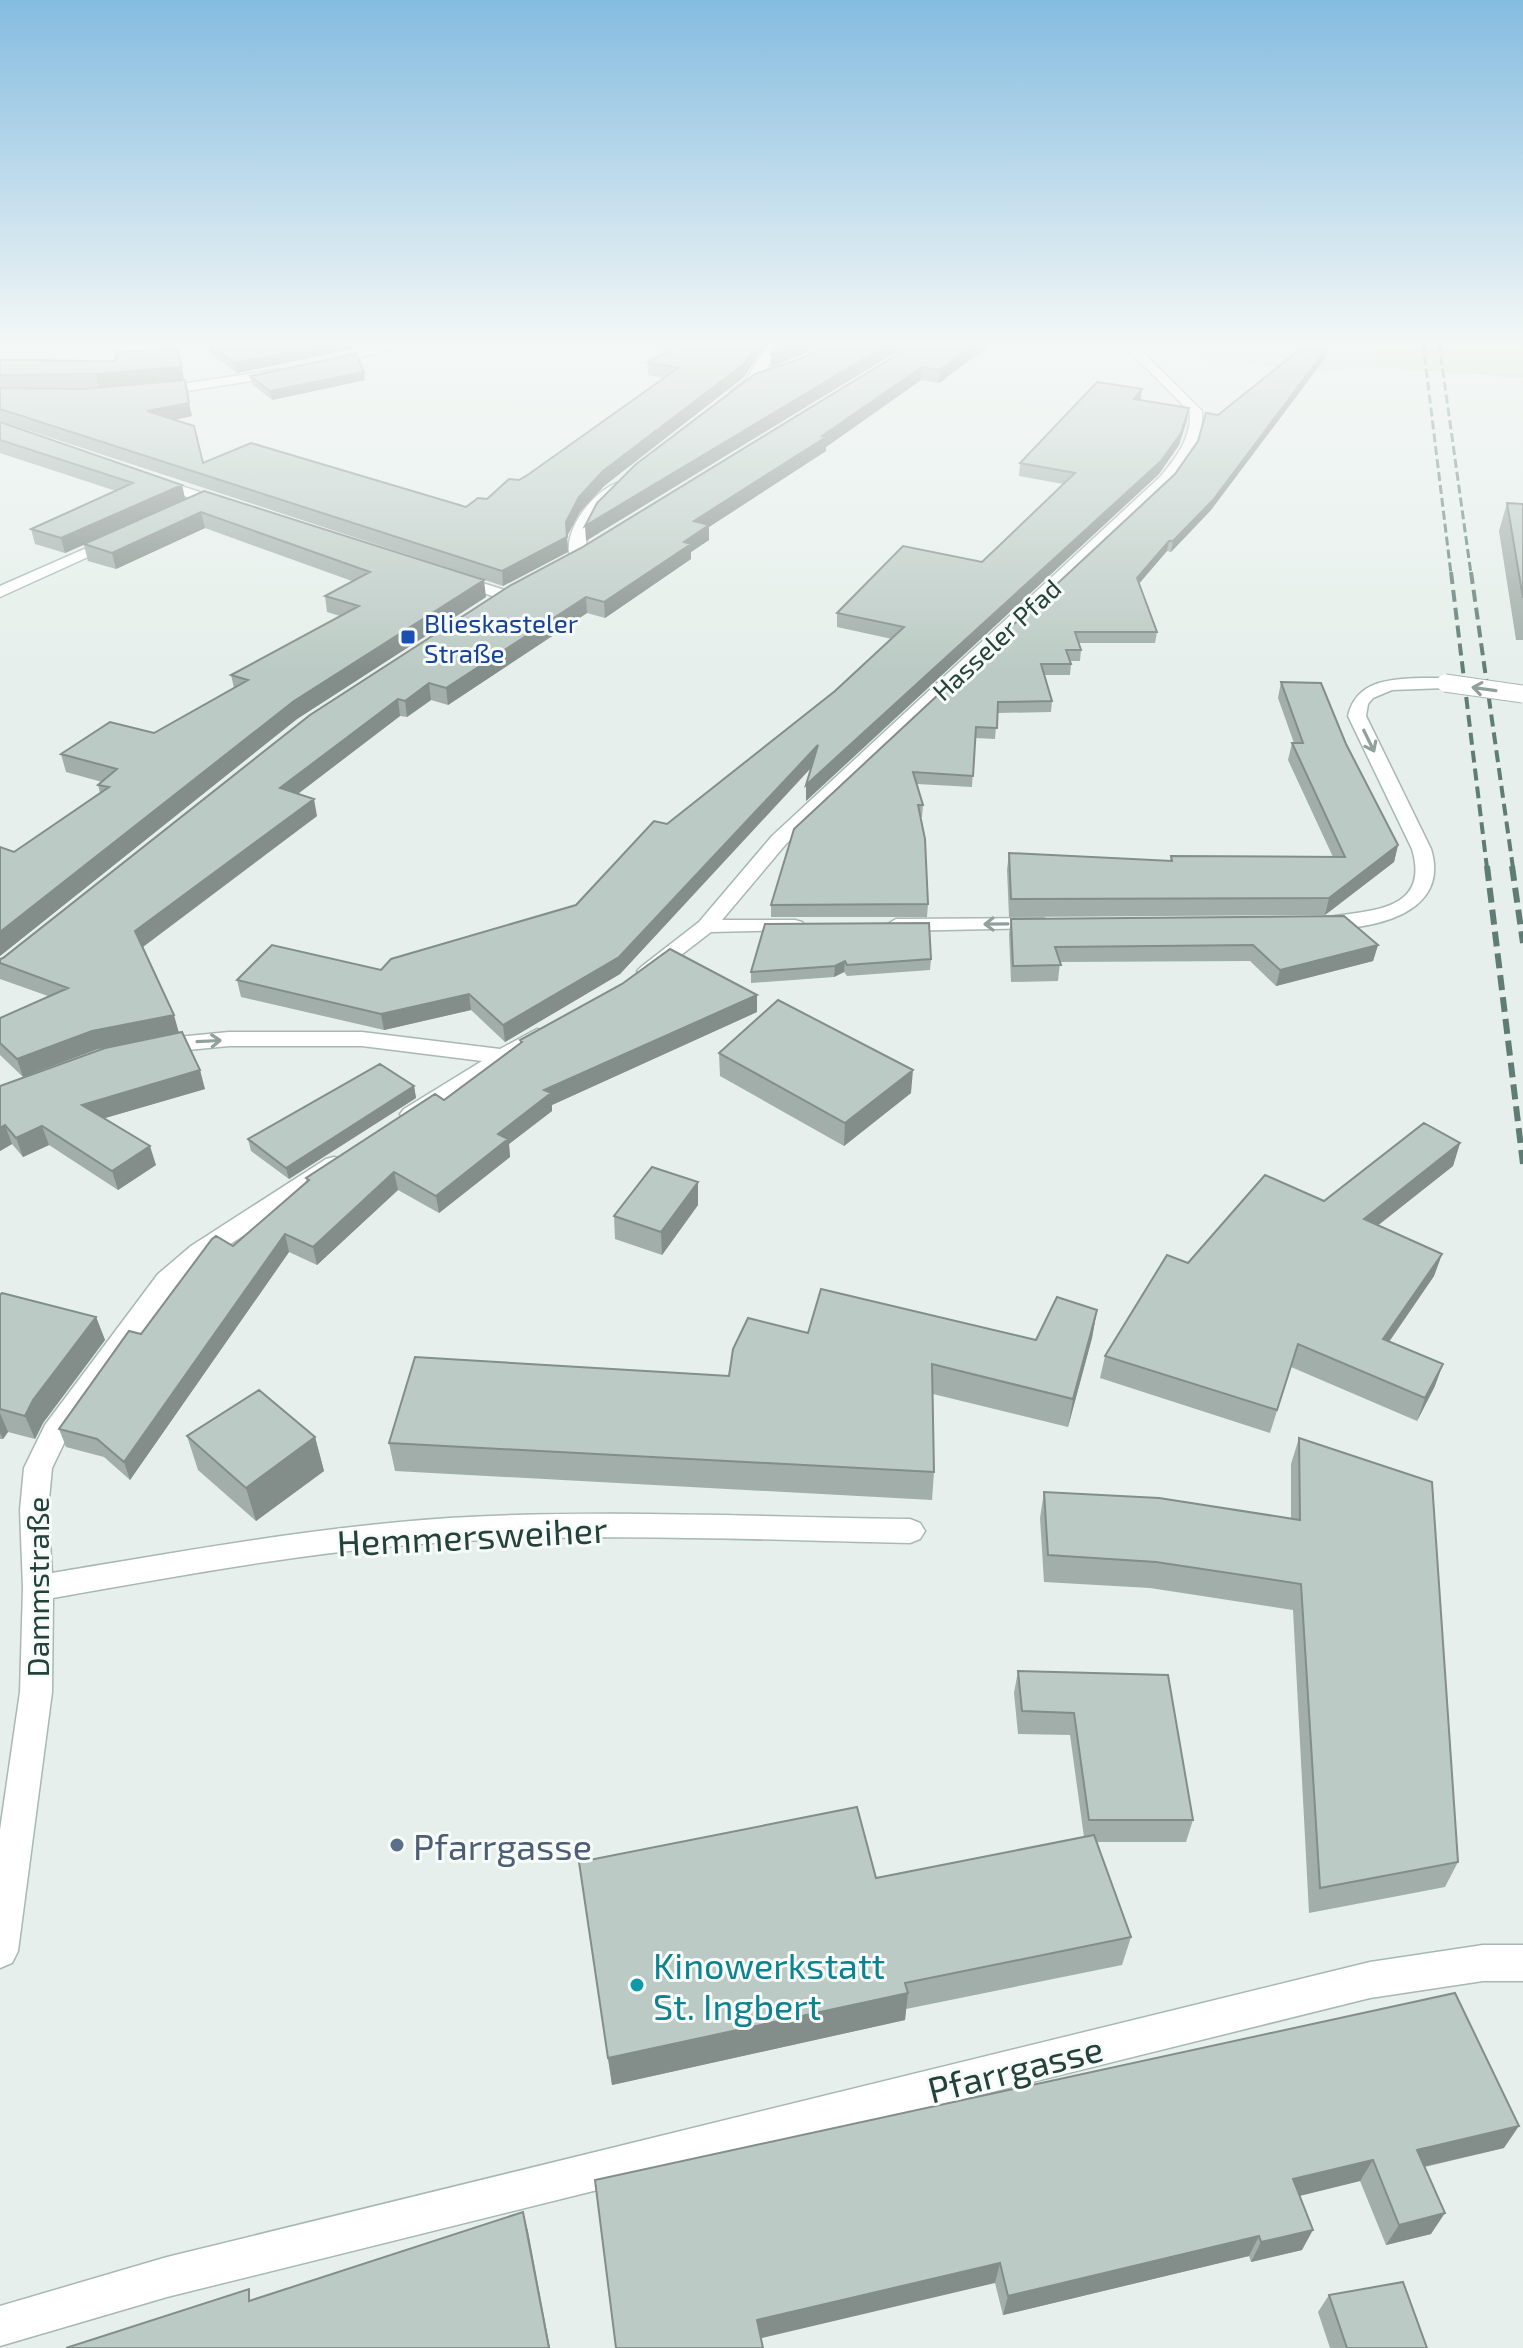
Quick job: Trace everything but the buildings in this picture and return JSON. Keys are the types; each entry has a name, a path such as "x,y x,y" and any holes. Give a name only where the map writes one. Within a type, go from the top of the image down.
{"street":[{"name":"Hasseler Pfad","path":"706,926 779,840 1166,479 1187,453"},
{"path":"134,474 236,509"},
{"path":"576,557 574,543 578,530 591,512 624,480"},
{"path":"179,511 206,499"},
{"path":"0,592 137,530"},
{"path":"445,576 505,595"},
{"path":"1302,925 1364,921 1392,913 1416,895 1425,874 1420,848 1357,716 1360,698 1385,687 1409,683 1445,683 1523,694"},
{"path":"880,925 1065,923"},
{"path":"635,979 706,926 817,926"},
{"path":"383,1133 501,1056 551,1028"},
{"path":"134,1050 174,1042 319,1038 436,1045 501,1056"},
{"name":"Dammstraße","path":"0,1951 36,1692 38,1588 34,1510 38,1468 55,1433 167,1280 200,1252 357,1150"},
{"name":"Hemmersweiher","path":"38,1588 269,1550 449,1530 564,1526 910,1531"},
{"name":"Pfarrgasse","path":"0,2326 167,2277 1370,1980 1483,1963 1523,1963"}],"railway":[{"path":"1436,453 1451,574"},
{"path":"1454,453 1471,574"},
{"path":"1451,572 1487,868"},
{"path":"1471,572 1513,868"},
{"path":"1487,866 1523,1164"},
{"path":"1512,866 1523,943"}],"place":[{"name":"Blieskasteler Straße","path":"408,637"},
{"name":"Pfarrgasse","path":"397,1845"},
{"name":"Kinowerkstatt St. Ingbert","path":"637,1985"}]}
